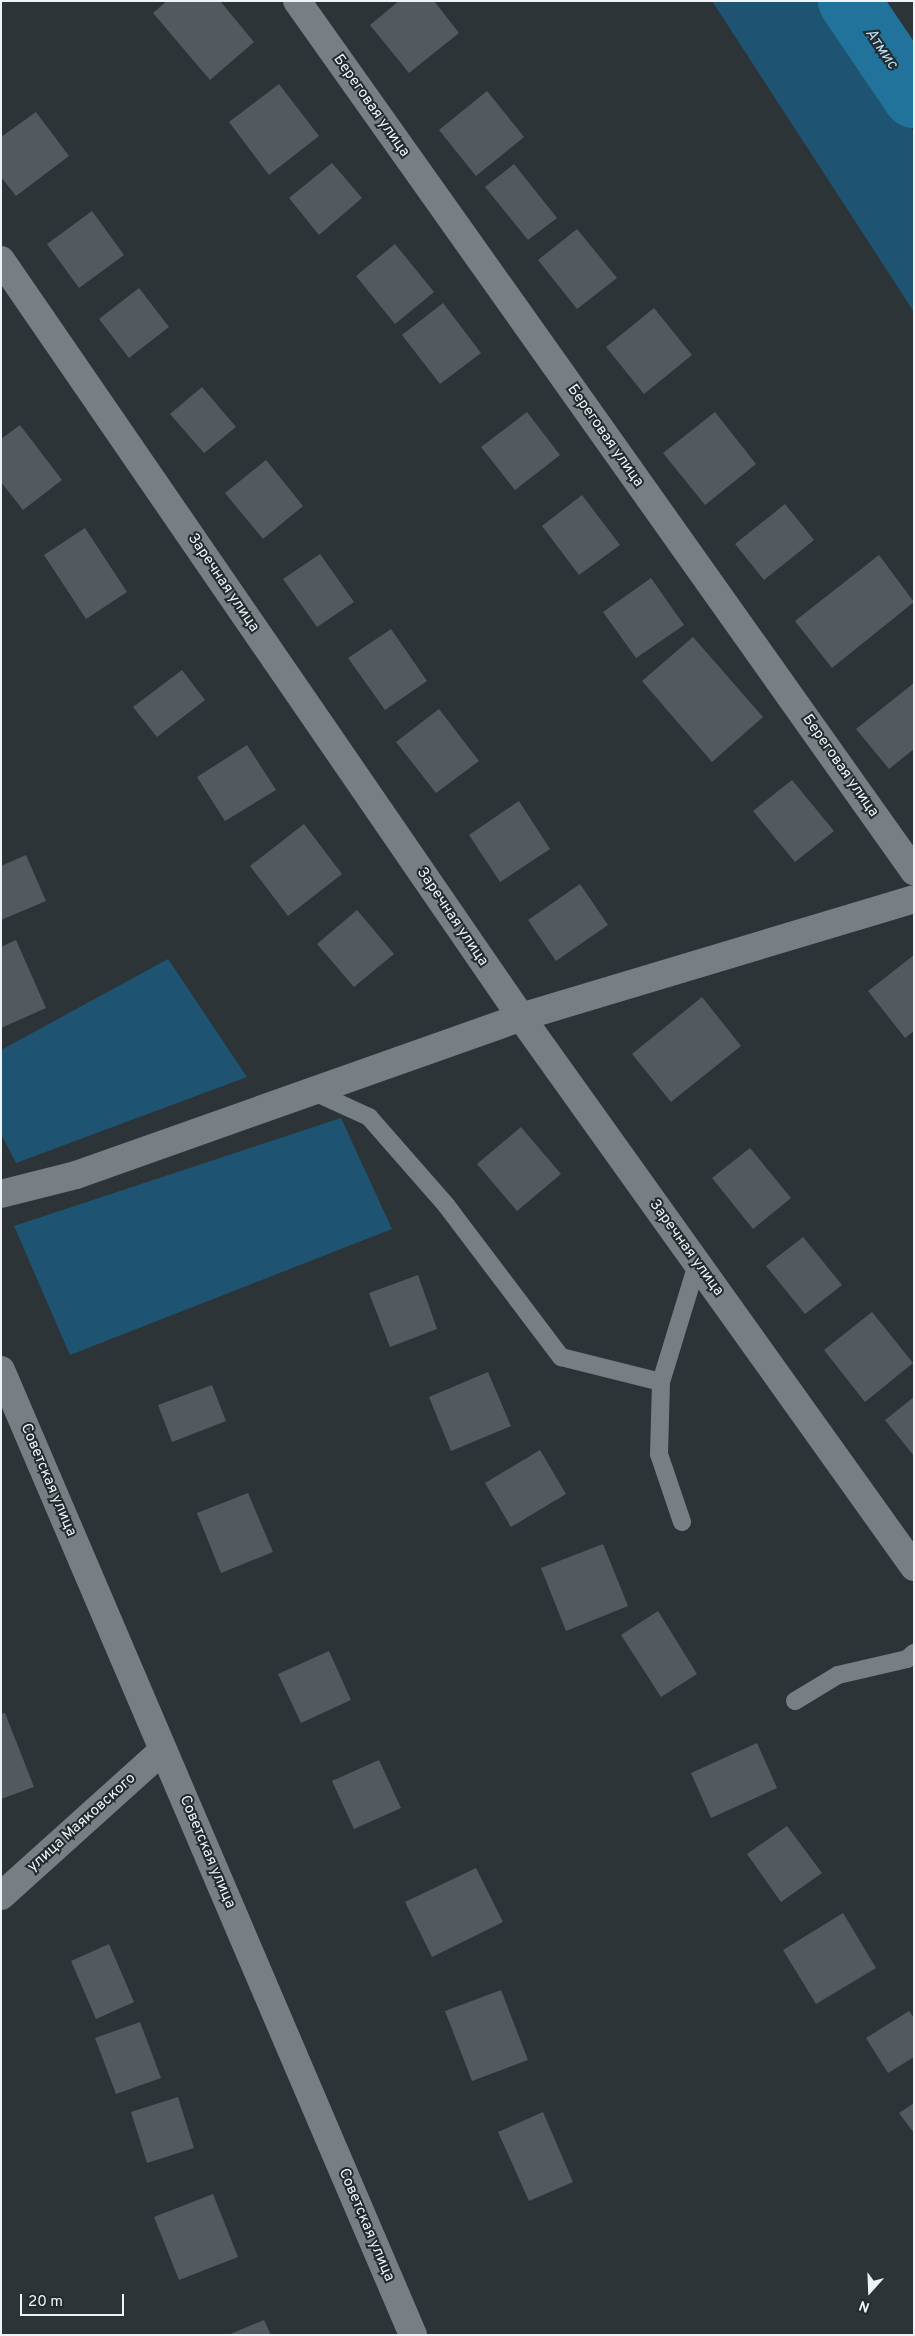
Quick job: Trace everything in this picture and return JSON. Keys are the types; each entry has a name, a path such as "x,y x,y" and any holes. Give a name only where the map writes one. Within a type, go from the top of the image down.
{"street":[{"name":"Береговая улица","path":"297,1 914,871"},
{"name":"Заречная улица","path":"1,260 521,1017 914,1567"},
{"path":"1,1194 76,1175 521,1017 914,899"},
{"name":"Советская улица","path":"1,1370 413,2335"},
{"name":"улица Маяковского","path":"1,1896 163,1750"}],"lane":[{"path":"312,1091 369,1117 446,1205 561,1357 661,1382"},
{"path":"682,1522 659,1454 661,1382 697,1264"},
{"path":"795,1702 838,1675 907,1659 914,1653"}],"shaded area":[{"path":"712,1 829,1 857,54 914,132 914,312"},
{"path":"168,959 247,1077 16,1163 1,1134 1,1050"},
{"path":"341,1118 392,1229 70,1355 14,1226"}],"building":[{"path":"167,1 220,1 254,42 210,80 153,13"},
{"path":"399,1 434,1 459,33 409,73 370,25"},
{"path":"279,84 319,136 269,175 229,122"},
{"path":"487,91 524,137 476,176 439,130"},
{"path":"36,112 69,156 16,196 1,177 1,137"},
{"path":"332,163 362,198 319,235 289,198"},
{"path":"514,164 557,218 528,240 485,187"},
{"path":"92,211 124,255 79,288 47,244"},
{"path":"577,229 617,278 577,309 538,260"},
{"path":"395,244 434,292 395,324 356,276"},
{"path":"139,288 169,327 129,358 99,319"},
{"path":"443,303 481,353 440,384 402,335"},
{"path":"654,308 692,355 644,394 606,347"},
{"path":"202,387 236,427 204,453 170,414"},
{"path":"527,412 560,455 515,490 481,447"},
{"path":"715,412 756,464 705,505 663,453"},
{"path":"20,425 62,480 23,510 1,482 1,439"},
{"path":"266,460 303,506 263,539 225,493"},
{"path":"582,495 620,545 579,575 542,526"},
{"path":"785,504 814,540 764,580 735,544"},
{"path":"85,528 127,592 86,619 44,555"},
{"path":"320,554 354,602 317,627 283,579"},
{"path":"879,555 914,602 832,668 795,621"},
{"path":"651,578 684,625 636,658 603,612"},
{"path":"391,629 427,681 385,710 348,658"},
{"path":"693,637 763,717 712,762 642,681"},
{"path":"182,670 205,700 157,737 133,707"},
{"path":"914,683 914,749 889,769 856,729"},
{"path":"439,709 479,761 436,793 396,742"},
{"path":"247,745 276,790 225,821 197,777"},
{"path":"792,780 834,831 795,862 753,811"},
{"path":"519,801 550,849 500,882 469,835"},
{"path":"304,824 342,874 288,916 250,866"},
{"path":"26,855 46,901 1,920 1,866"},
{"path":"580,884 608,925 556,961 528,920"},
{"path":"357,910 394,954 354,987 317,944"},
{"path":"16,940 46,1008 1,1028 1,947"},
{"path":"914,955 914,1031 905,1038 868,991"},
{"path":"702,997 741,1046 671,1102 632,1054"},
{"path":"521,1127 561,1174 517,1211 477,1164"},
{"path":"750,1148 791,1198 753,1229 712,1178"},
{"path":"803,1237 842,1285 805,1314 766,1266"},
{"path":"418,1275 437,1329 390,1347 369,1293"},
{"path":"872,1312 913,1363 865,1402 824,1350"},
{"path":"488,1372 511,1426 451,1451 429,1397"},
{"path":"212,1385 226,1421 172,1442 158,1405"},
{"path":"914,1397 914,1456 885,1420"},
{"path":"540,1450 566,1494 511,1527 485,1483"},
{"path":"248,1493 273,1552 221,1573 197,1513"},
{"path":"603,1544 628,1606 566,1631 541,1568"},
{"path":"658,1611 697,1674 661,1697 621,1635"},
{"path":"329,1651 351,1700 301,1723 278,1674"},
{"path":"5,1713 34,1787 1,1799 1,1714"},
{"path":"757,1743 777,1788 711,1818 691,1773"},
{"path":"379,1760 401,1808 354,1829 332,1781"},
{"path":"787,1826 822,1873 781,1902 747,1854"},
{"path":"476,1868 503,1922 432,1957 405,1902"},
{"path":"843,1913 876,1968 816,2004 783,1950"},
{"path":"109,1944 134,2002 96,2019 71,1961"},
{"path":"501,1990 528,2060 472,2081 445,2011"},
{"path":"909,2011 914,2018 914,2057 888,2073 866,2038"},
{"path":"140,2022 161,2078 116,2094 95,2038"},
{"path":"178,2097 194,2148 147,2163 131,2112"},
{"path":"914,2103 914,2133 899,2113"},
{"path":"543,2112 573,2182 529,2201 498,2132"},
{"path":"213,2194 238,2257 179,2280 154,2217"},
{"path":"264,2320 271,2335 228,2335"}],"waterway":[{"name":"Атмис","path":"849,1 914,97"}]}
